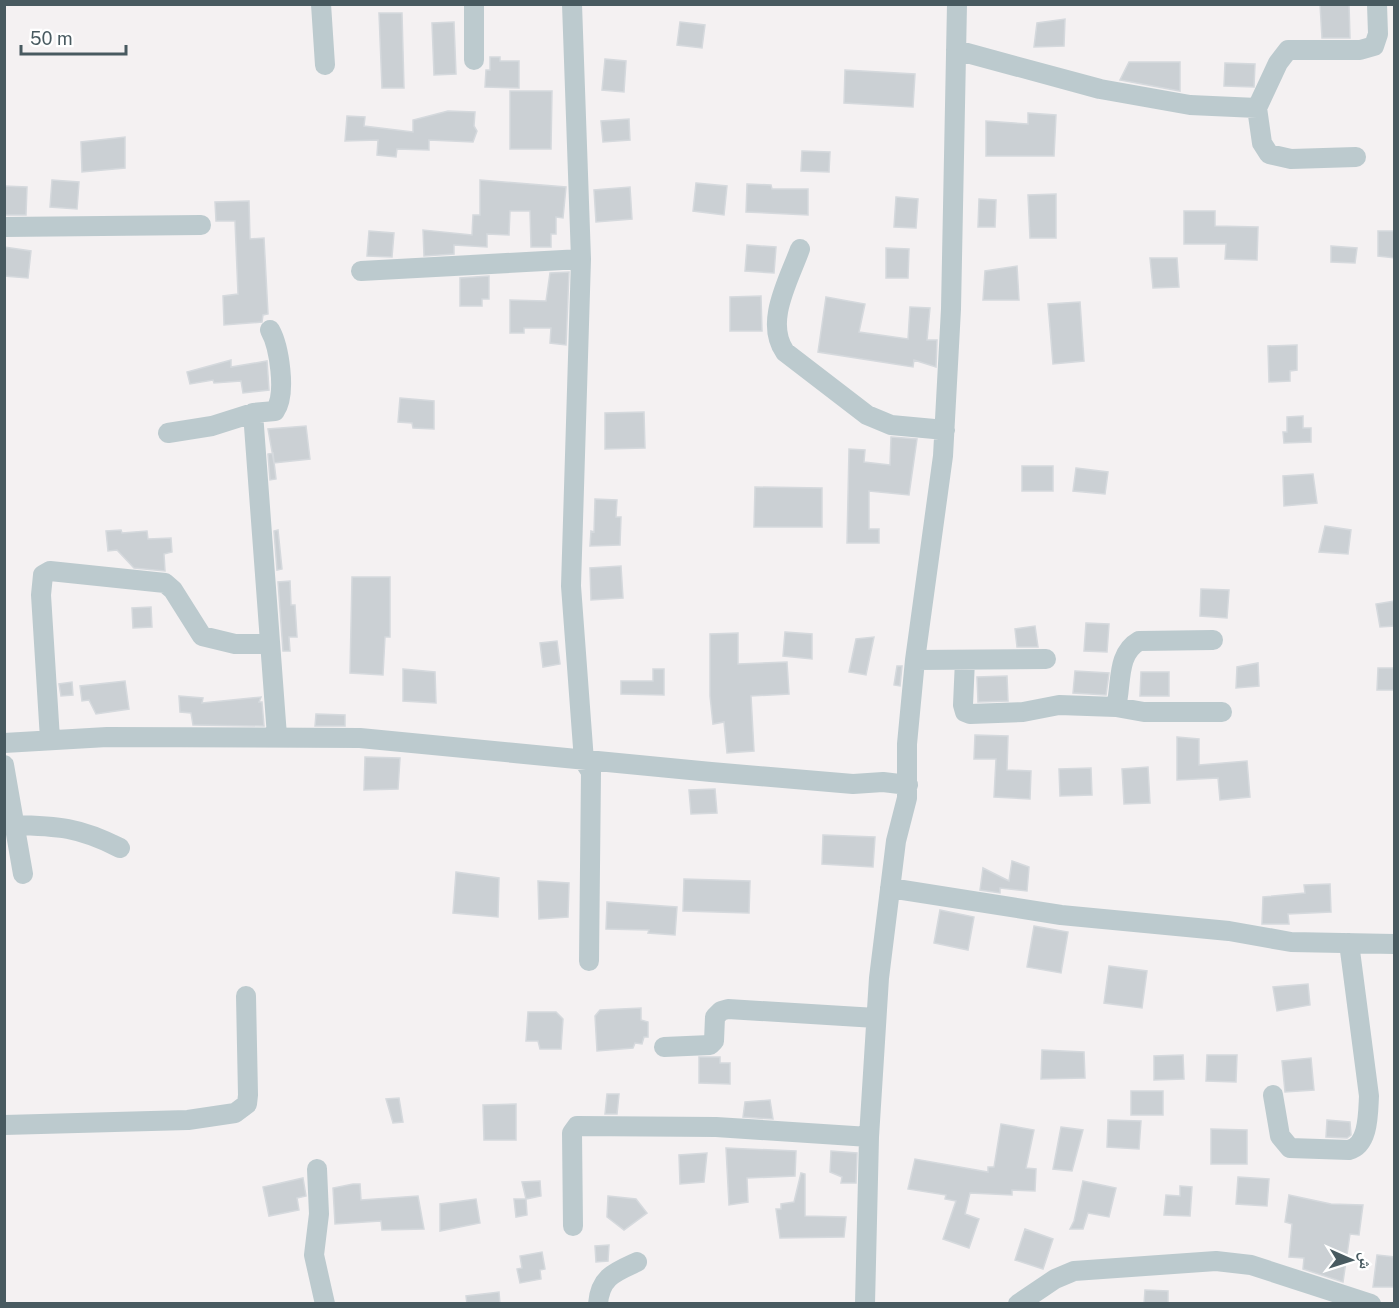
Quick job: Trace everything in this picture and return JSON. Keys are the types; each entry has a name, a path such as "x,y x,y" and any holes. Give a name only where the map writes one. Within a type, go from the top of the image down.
{"street":[{"path":"321,4 325,65"},
{"path":"474,4 474,60"},
{"path":"572,4 581,259 571,586 584,761 591,772 589,961"},
{"path":"865,1304 869,1137 876,1018 915,660 945,430 951,309 957,4"},
{"path":"1356,158 1291,159 1269,154 1262,143 1257,108 1278,63 1288,50 1360,50 1374,46 1378,34 1377,4"},
{"path":"956,50 1100,89 1190,105 1257,108"},
{"path":"4,227 201,225"},
{"path":"800,249 776,319 778,342 785,352 867,415 891,425 945,430"},
{"path":"361,271 581,259"},
{"path":"168,433 212,426 253,413 275,411 279,406 281,389 278,344 270,330"},
{"path":"253,413 277,736"},
{"path":"50,739 41,595 43,575 50,571 165,583 202,636 235,644 270,644"},
{"path":"1116,707 1124,656 1131,646 1139,641 1213,640"},
{"path":"915,660 1046,659"},
{"path":"965,660 963,705 965,712 970,714 1023,712 1047,706 1116,707 1144,712 1222,712"},
{"path":"4,743 50,739 277,736 360,738 584,761 853,784 900,791"},
{"path":"4,765 13,825 11,850 23,874"},
{"path":"13,825 58,826 86,831 120,848"},
{"path":"890,888 1061,915 1229,931 1291,942 1395,944"},
{"path":"1273,1095 1280,1136 1290,1148 1349,1150 1356,1148 1361,1142 1368,1114 1369,1096 1349,943"},
{"path":"4,1125 188,1120 235,1113 247,1104 248,1095 246,996"},
{"path":"664,1047 710,1044 714,1041 715,1017 728,1009 876,1018"},
{"path":"573,1226 572,1133 577,1126 716,1127 869,1137"},
{"path":"317,1169 319,1214 314,1255 325,1304"},
{"path":"1018,1304 1055,1279 1074,1272 1216,1261 1251,1265 1371,1304"},
{"path":"598,1304 600,1289 606,1278 637,1262"}],"building":[{"path":"1320,4 1349,4 1350,38 1322,38"},
{"path":"379,13 402,13 404,88 382,88"},
{"path":"1065,19 1064,46 1034,47 1037,23"},
{"path":"454,22 456,74 434,75 432,23"},
{"path":"680,22 705,25 702,48 677,45"},
{"path":"490,57 500,57 500,61 519,61 519,88 485,87 486,70 490,70"},
{"path":"605,59 626,61 624,92 602,90"},
{"path":"1129,62 1180,62 1180,91 1120,80"},
{"path":"1225,63 1255,64 1254,87 1224,86"},
{"path":"845,70 915,74 913,107 844,103"},
{"path":"510,91 552,91 551,149 510,149"},
{"path":"448,111 475,112 474,126 477,131 473,142 429,140 429,150 397,149 396,157 377,155 378,140 345,141 347,116 365,117 364,126 413,132 413,120"},
{"path":"1028,113 1056,115 1054,156 986,156 986,121 1028,124"},
{"path":"629,119 630,140 603,142 601,121"},
{"path":"125,137 125,168 82,172 81,142"},
{"path":"802,151 830,152 829,172 801,171"},
{"path":"52,180 79,182 77,209 50,207"},
{"path":"480,180 566,187 563,218 556,217 556,234 551,234 551,247 531,247 530,211 510,211 509,235 487,234 487,247 454,245 454,254 424,256 423,230 472,235 473,215 480,215"},
{"path":"696,183 727,186 724,215 693,211"},
{"path":"747,184 771,185 772,189 808,189 808,215 746,212"},
{"path":"4,186 27,187 26,215 4,215"},
{"path":"630,187 632,219 596,222 594,190"},
{"path":"1056,194 1056,238 1030,238 1028,195"},
{"path":"896,197 918,199 916,228 894,227"},
{"path":"979,199 996,200 995,227 978,227"},
{"path":"249,201 250,239 264,238 268,314 263,315 262,322 224,325 223,296 238,294 235,221 216,221 215,202"},
{"path":"1184,211 1215,211 1215,226 1258,227 1257,260 1225,259 1226,244 1184,244"},
{"path":"369,231 394,233 392,257 367,256"},
{"path":"1378,231 1395,231 1395,258 1378,256"},
{"path":"747,245 776,247 774,273 745,271"},
{"path":"1331,246 1357,248 1355,263 1331,262"},
{"path":"4,247 31,251 28,278 4,276"},
{"path":"886,248 909,249 908,278 886,278"},
{"path":"1150,258 1177,258 1179,287 1153,288"},
{"path":"1017,266 1019,300 983,300 985,271"},
{"path":"569,272 566,345 550,343 551,328 524,328 524,333 510,333 510,300 546,301 550,273"},
{"path":"489,276 489,299 482,299 482,306 460,306 460,278"},
{"path":"761,296 762,331 730,331 730,297"},
{"path":"826,297 865,304 859,332 908,339 910,307 930,308 927,340 937,340 936,367 914,360 913,367 818,352"},
{"path":"1080,302 1084,361 1053,364 1048,304"},
{"path":"1297,345 1297,370 1290,371 1290,381 1269,382 1268,346"},
{"path":"231,360 231,367 267,361 269,390 243,393 241,381 214,383 213,380 190,384 187,372"},
{"path":"400,398 434,401 434,429 413,428 412,423 398,422"},
{"path":"644,412 645,448 605,449 605,413"},
{"path":"1303,416 1303,428 1311,428 1311,442 1284,443 1283,432 1287,432 1287,417"},
{"path":"306,426 310,459 274,463 268,429"},
{"path":"891,437 917,439 909,495 869,491 869,529 879,529 879,543 847,543 849,449 865,450 864,462 890,465"},
{"path":"273,453 276,479 270,480 268,454"},
{"path":"1022,466 1053,466 1053,491 1022,491"},
{"path":"1076,468 1108,472 1105,494 1073,491"},
{"path":"1313,474 1317,503 1284,506 1283,476"},
{"path":"755,487 822,488 822,527 754,527"},
{"path":"595,499 617,500 616,517 621,517 620,545 590,546 591,531 594,532"},
{"path":"1325,526 1351,530 1348,554 1319,552"},
{"path":"121,530 122,533 147,531 148,539 171,538 172,552 164,554 165,571 134,568 117,550 108,551 106,531"},
{"path":"278,530 282,569 277,570 274,531"},
{"path":"621,566 623,598 591,600 590,568"},
{"path":"352,577 390,577 390,637 385,637 383,675 350,673"},
{"path":"290,581 291,605 295,605 297,637 289,637 290,651 283,651 278,582"},
{"path":"1201,589 1229,590 1227,618 1200,616"},
{"path":"1395,601 1395,626 1380,627 1376,604"},
{"path":"151,607 152,627 133,628 132,608"},
{"path":"1086,623 1109,624 1107,652 1084,651"},
{"path":"1035,626 1038,647 1017,647 1015,629"},
{"path":"785,632 812,634 812,659 783,656"},
{"path":"738,633 738,664 787,662 789,694 751,696 754,751 727,753 724,722 713,724 710,696 710,634"},
{"path":"874,637 866,675 849,672 856,639"},
{"path":"557,641 560,664 543,667 540,643"},
{"path":"1258,663 1259,686 1236,688 1237,667"},
{"path":"897,666 902,666 900,686 894,685"},
{"path":"1378,668 1395,668 1395,690 1377,690"},
{"path":"403,669 435,672 436,703 403,701"},
{"path":"653,669 664,669 664,695 621,694 621,681 653,681"},
{"path":"1075,671 1109,673 1106,695 1073,693"},
{"path":"1141,672 1169,672 1169,696 1140,696"},
{"path":"1007,676 1008,701 978,702 977,677"},
{"path":"125,681 129,709 96,714 89,700 82,701 80,686"},
{"path":"72,682 73,695 61,696 59,684"},
{"path":"179,696 203,698 202,703 261,697 259,702 262,702 264,726 193,725 191,713 180,712"},
{"path":"316,714 345,715 345,726 315,726"},
{"path":"975,735 1008,736 1007,770 1031,771 1030,799 994,797 996,759 974,759"},
{"path":"1177,737 1199,739 1199,765 1247,761 1250,797 1220,800 1218,778 1177,780"},
{"path":"365,757 400,758 398,789 364,790"},
{"path":"1148,767 1150,803 1124,804 1122,769"},
{"path":"1091,768 1092,795 1060,796 1059,769"},
{"path":"715,789 717,813 691,814 689,790"},
{"path":"823,835 875,837 873,867 822,864"},
{"path":"1012,861 1029,867 1027,891 1000,888 1000,893 980,890 983,868 1009,881"},
{"path":"456,872 499,878 498,917 453,913"},
{"path":"684,879 750,881 749,913 683,911"},
{"path":"538,881 569,883 568,917 539,919"},
{"path":"1330,884 1331,912 1288,914 1289,924 1262,924 1263,897 1305,893 1304,885"},
{"path":"607,902 677,907 675,935 648,933 649,930 606,929"},
{"path":"940,910 974,917 968,950 934,943"},
{"path":"1034,926 1068,932 1061,973 1027,967"},
{"path":"1109,966 1147,971 1142,1008 1104,1003"},
{"path":"1308,984 1310,1005 1277,1011 1273,987"},
{"path":"641,1008 641,1020 648,1022 648,1037 644,1037 642,1044 635,1043 633,1048 597,1051 595,1016 600,1010"},
{"path":"528,1012 556,1012 563,1019 561,1049 540,1049 538,1041 526,1041"},
{"path":"1042,1050 1084,1052 1085,1078 1041,1079"},
{"path":"1183,1055 1184,1079 1154,1080 1154,1056"},
{"path":"1207,1055 1237,1055 1236,1082 1206,1081"},
{"path":"699,1057 720,1057 720,1063 730,1063 730,1084 699,1083"},
{"path":"1311,1058 1314,1090 1285,1092 1282,1061"},
{"path":"1131,1091 1163,1091 1163,1115 1131,1115"},
{"path":"607,1094 619,1094 617,1114 605,1114"},
{"path":"399,1098 403,1122 393,1123 386,1099"},
{"path":"770,1100 773,1119 743,1117 745,1102"},
{"path":"516,1104 516,1140 484,1140 483,1105"},
{"path":"1108,1120 1141,1121 1139,1149 1107,1147"},
{"path":"1327,1120 1350,1122 1351,1135 1347,1138 1326,1137"},
{"path":"1001,1124 1034,1130 1026,1168 1036,1169 1035,1191 1012,1190 1012,1195 970,1193 965,1214 979,1219 969,1248 943,1239 956,1201 945,1199 946,1195 908,1189 915,1159 988,1172 988,1167 994,1167"},
{"path":"1061,1127 1083,1130 1072,1171 1053,1169"},
{"path":"1211,1129 1247,1130 1247,1164 1211,1164"},
{"path":"726,1148 796,1151 795,1176 747,1178 748,1202 729,1205"},
{"path":"831,1151 857,1153 856,1183 841,1183 842,1177 830,1172"},
{"path":"707,1153 704,1182 680,1184 679,1155"},
{"path":"801,1173 805,1174 805,1216 846,1217 844,1237 780,1238 776,1209 781,1209 781,1204 794,1202"},
{"path":"1238,1177 1269,1179 1267,1206 1236,1204"},
{"path":"303,1178 306,1196 297,1198 299,1210 269,1216 263,1187"},
{"path":"540,1181 541,1196 526,1199 522,1182"},
{"path":"1083,1181 1116,1188 1109,1217 1088,1213 1083,1229 1070,1229 1074,1221"},
{"path":"360,1184 361,1200 418,1196 424,1229 382,1230 381,1221 335,1224 333,1188"},
{"path":"1180,1186 1192,1187 1190,1216 1164,1215 1166,1195 1180,1196"},
{"path":"1289,1195 1331,1204 1363,1205 1359,1235 1350,1234 1343,1282 1303,1269 1304,1258 1289,1257 1292,1224 1285,1222"},
{"path":"608,1196 636,1199 647,1213 624,1230 607,1217"},
{"path":"476,1199 480,1223 440,1231 440,1204"},
{"path":"514,1199 526,1199 527,1215 516,1217"},
{"path":"1025,1229 1053,1239 1043,1269 1015,1260"},
{"path":"609,1245 608,1261 596,1262 595,1246"},
{"path":"542,1252 545,1269 540,1270 541,1279 520,1283 517,1269 522,1268 520,1256"},
{"path":"1377,1255 1395,1257 1395,1287 1373,1287"},
{"path":"1145,1290 1168,1291 1168,1304 1144,1304"},
{"path":"499,1292 500,1304 467,1304 466,1296"}]}
